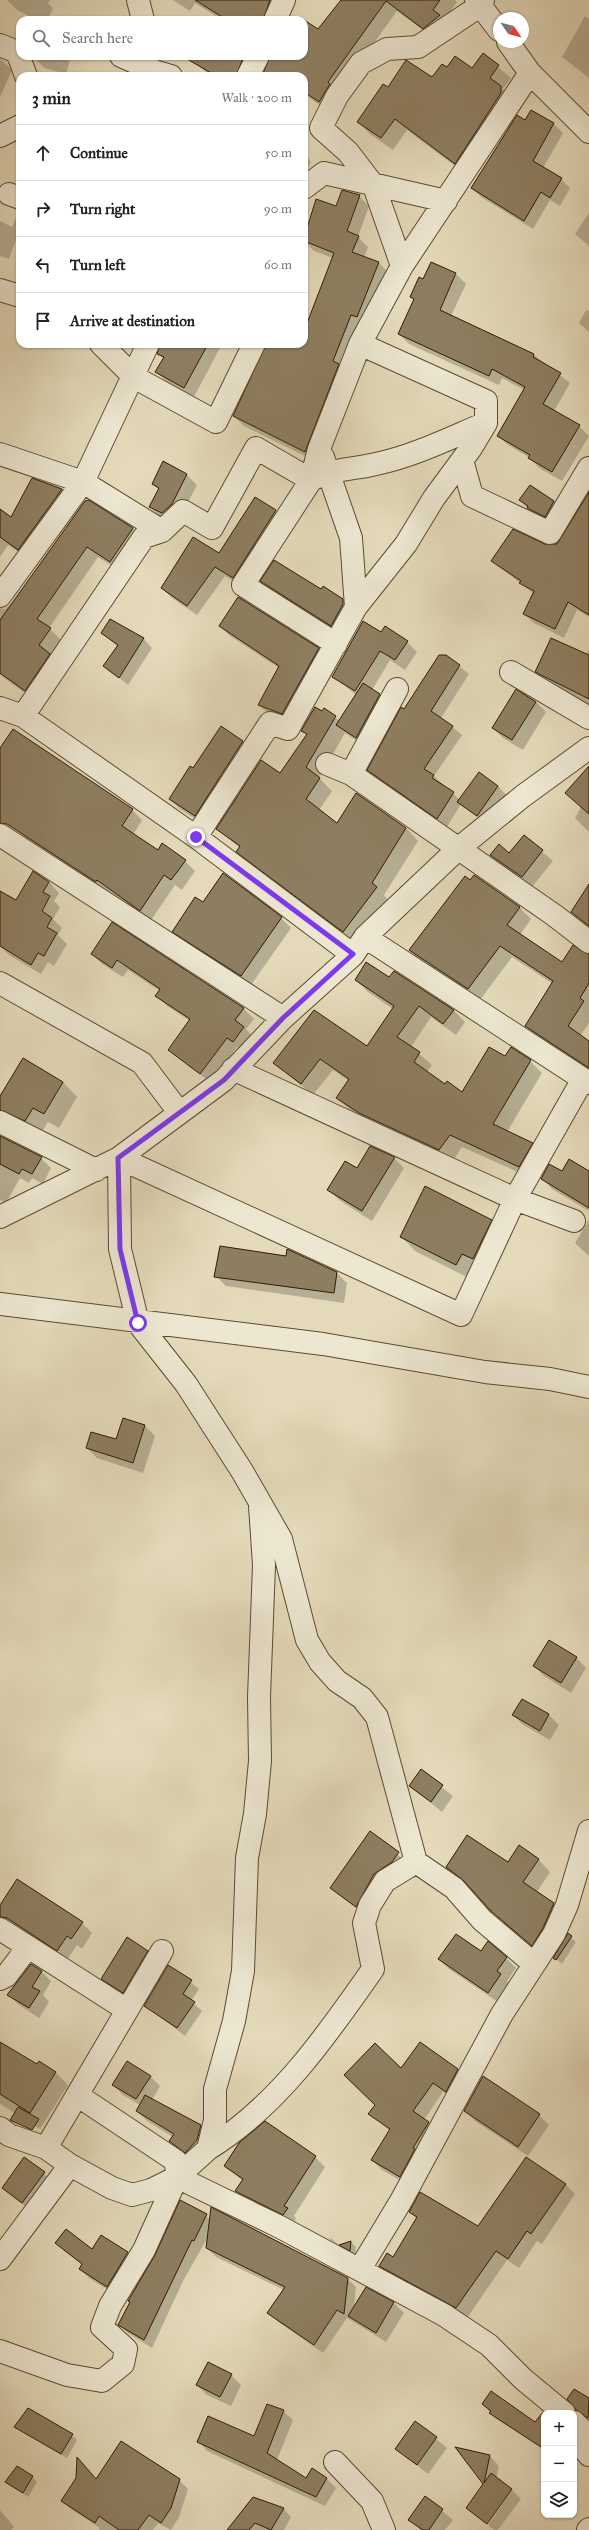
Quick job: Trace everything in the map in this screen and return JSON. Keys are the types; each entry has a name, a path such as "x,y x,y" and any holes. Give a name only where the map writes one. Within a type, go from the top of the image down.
{"street":[{"path":"138,0 142,16"},
{"path":"277,16 284,0"},
{"path":"402,266 374,186 348,152 321,128 337,96 361,63 387,49 418,47 480,2 493,21"},
{"path":"0,45 16,52"},
{"path":"512,48 530,73 589,132"},
{"path":"20,60 24,72"},
{"path":"132,60 159,70"},
{"path":"250,72 256,60"},
{"path":"356,608 352,538 320,476 319,449 360,344 402,266 530,73"},
{"path":"0,136 16,128"},
{"path":"308,185 324,173 374,186 446,201"},
{"path":"0,290 16,295"},
{"path":"196,837 270,723 288,728 356,608 406,544 434,498 462,460 486,423 486,401 360,344"},
{"path":"104,348 134,377 216,422 252,348"},
{"path":"0,596 83,482 134,377 146,348"},
{"path":"23,716 144,537 162,531 183,511 212,528 256,448 320,476 376,464 424,449 486,423"},
{"path":"0,454 83,482 162,531"},
{"path":"462,460 472,496 550,533 589,468"},
{"path":"320,476 243,584 336,644"},
{"path":"511,672 589,718"},
{"path":"351,774 397,689"},
{"path":"0,708 23,716 196,837 353,954"},
{"path":"0,1217 118,1158 224,1080 283,1018 353,954 365,937 459,848 523,796 589,748"},
{"path":"327,764 351,774 459,848 589,942"},
{"path":"0,835 283,1018"},
{"path":"118,1158 461,1315 514,1199 586,1081 365,937"},
{"path":"0,983 142,1063 179,1112"},
{"path":"233,1069 514,1199 574,1221"},
{"path":"0,1122 96,1170"},
{"path":"118,1158 120,1249 138,1323 186,1384 281,1539 307,1640 320,1662 337,1681 362,1698 377,1717 416,1862 454,1888 482,1920 534,1964"},
{"path":"0,1304 138,1323 323,1344 484,1372 550,1379 589,1387"},
{"path":"208,2149 215,2120 215,2089 234,2021 243,1971 247,1858 255,1814 260,1761 259,1697 264,1565 259,1501"},
{"path":"360,2269 401,2201 502,2014 554,1934 567,1905 589,1831"},
{"path":"0,2128 9,2135 46,2148 70,2165 112,2188 132,2195 151,2190 177,2177 208,2149 226,2138 276,2094 337,2021 373,1969 364,1923 370,1905 385,1881 416,1862"},
{"path":"0,1929 127,2010"},
{"path":"0,1979 6,1976 28,1947"},
{"path":"46,2148 162,1951"},
{"path":"0,2351 66,2375 102,2381 123,2364 126,2349 102,2327 110,2306 147,2244 177,2177 176,2161 77,2094"},
{"path":"0,2259 70,2165"},
{"path":"177,2177 360,2269 444,2315 490,2345 523,2378 560,2410"},
{"path":"577,2425 582,2430 582,2447 589,2455"},
{"path":"335,2462 372,2501 384,2530"}],"building":[{"path":"195,0 270,0 264,16 221,16"},
{"path":"341,0 440,0 433,10 440,15 423,29 386,1 328,82 330,84 319,102 308,95 308,72 264,72 268,60 308,60 308,23 318,29"},
{"path":"483,53 499,65 490,78 501,86 501,93 455,164 395,119 381,138 357,122 383,84 388,87 406,60 432,77 442,64 447,67 455,56 472,68"},
{"path":"189,60 242,60 238,72 209,72"},
{"path":"531,110 554,123 533,161 562,178 550,198 541,192 524,221 471,188 517,115 525,120"},
{"path":"342,190 360,195 347,231 359,236 352,252 379,262 357,317 351,315 333,361 339,364 305,452 233,416 264,348 308,348 308,321 334,253 308,243 308,225 316,199 336,206"},
{"path":"431,262 456,273 440,310 534,354 533,357 561,373 543,404 580,425 552,472 528,458 530,455 497,436 525,387 492,369 489,376 398,334 414,299 410,297 419,277 423,279"},
{"path":"159,348 206,348 184,388 155,372 164,357 157,354"},
{"path":"163,461 187,474 172,504 162,513 149,507 159,488 152,484"},
{"path":"32,478 62,489 18,550 0,537 0,509 11,517"},
{"path":"530,485 554,501 545,517 527,508 528,506 519,500"},
{"path":"589,492 589,615 568,602 555,629 523,614 534,591 519,583 521,581 491,561 513,529 545,544 557,544"},
{"path":"255,497 276,510 233,578 215,567 187,606 161,588 193,537 219,553"},
{"path":"89,500 133,528 110,562 87,547 37,619 51,628 39,645 50,654 25,691 0,673 0,620 85,501"},
{"path":"274,560 321,589 323,586 343,599 343,604 331,626 260,581"},
{"path":"238,597 319,648 282,714 258,705 279,666 219,626"},
{"path":"110,619 144,638 119,678 103,666 118,645 101,633"},
{"path":"363,621 381,632 385,626 408,641 395,660 380,651 355,691 332,677"},
{"path":"551,638 589,655 589,699 535,672"},
{"path":"439,655 446,655 460,665 431,711 453,726 424,769 434,775 432,778 454,792 437,819 367,770 401,707 404,709"},
{"path":"363,683 380,694 356,738 336,725"},
{"path":"516,689 536,702 512,740 492,728"},
{"path":"315,707 322,711 324,708 336,716 306,767 320,778 306,799 337,823 356,793 406,828 372,883 377,887 343,932 236,852 240,846 216,829 261,760 280,773 307,734 301,731"},
{"path":"221,726 243,741 195,816 169,799 190,766 193,768"},
{"path":"13,729 133,809 122,826 158,850 162,843 186,860 171,880 164,875 140,911 97,880 96,882 7,824 0,823 0,748"},
{"path":"589,766 589,814 565,793"},
{"path":"479,772 498,786 477,816 457,802"},
{"path":"524,835 543,850 522,877 490,855 499,844 509,853"},
{"path":"33,871 49,882 43,892 50,896 42,911 52,918 47,927 57,933 44,956 38,953 31,965 0,946 0,891 16,900"},
{"path":"223,873 282,917 241,976 172,932 195,897 203,902"},
{"path":"474,875 520,907 507,925 562,962 573,945 589,954 589,983 580,998 584,1001 568,1026 589,1041 589,1068 525,1026 553,981 500,946 468,989 409,950 465,876 470,880"},
{"path":"589,884 589,926 571,912"},
{"path":"112,922 244,1008 235,1020 244,1027 233,1042 227,1038 200,1074 168,1050 190,1019 155,996 160,989 117,960 112,968 91,954"},
{"path":"366,962 389,977 394,971 454,1010 443,1024 419,1006 397,1037 420,1052 414,1062 445,1084 447,1081 462,1092 489,1047 505,1056 511,1047 531,1060 493,1124 533,1143 519,1167 450,1135 439,1150 359,1113 336,1098 349,1079 320,1059 301,1084 273,1063 314,1010 367,1046 394,1006 355,980"},
{"path":"23,1058 63,1082 44,1114 33,1108 25,1121 0,1110 0,1096"},
{"path":"0,1136 42,1157 32,1174 22,1169 19,1174 0,1164"},
{"path":"370,1146 395,1157 362,1211 327,1190 345,1161 357,1168"},
{"path":"569,1159 589,1171 589,1208 541,1179 549,1164 562,1171"},
{"path":"425,1186 492,1220 473,1259 462,1254 456,1265 400,1237"},
{"path":"220,1246 286,1256 287,1249 337,1272 334,1293 214,1277"},
{"path":"123,1418 145,1425 133,1463 86,1448 91,1432 116,1439"},
{"path":"549,1640 577,1657 561,1683 533,1666"},
{"path":"522,1699 549,1714 540,1731 512,1715"},
{"path":"421,1769 443,1785 431,1802 409,1786"},
{"path":"370,1831 399,1852 392,1862 374,1874 356,1907 330,1888"},
{"path":"467,1835 508,1862 519,1845 539,1859 523,1882 554,1903 543,1928 532,1946 491,1911 463,1880 446,1867"},
{"path":"17,1879 83,1922 71,1939 67,1936 57,1951 7,1918 0,1917 0,1905"},
{"path":"568,1933 572,1936 556,1960 553,1958"},
{"path":"456,1934 481,1951 488,1941 507,1957 497,1971 501,1974 488,1993 438,1959"},
{"path":"127,1937 148,1951 123,1993 101,1979"},
{"path":"31,1964 42,1971 32,1987 40,1991 29,2008 7,1995"},
{"path":"168,1965 192,1980 183,1994 195,2002 177,2028 144,2006"},
{"path":"0,2042 37,2064 39,2061 56,2072 30,2113 0,2094"},
{"path":"420,2042 458,2069 446,2092 433,2083 413,2111 429,2122 413,2148 415,2149 400,2177 371,2160 390,2129 368,2114 375,2105 344,2075 375,2043 401,2068"},
{"path":"127,2061 151,2076 136,2099 112,2085"},
{"path":"483,2076 540,2114 518,2147 464,2111"},
{"path":"145,2095 201,2125 197,2140 185,2153 169,2141 174,2134 136,2111"},
{"path":"18,2107 39,2119 32,2130 10,2120"},
{"path":"265,2121 316,2156 284,2206 288,2208 283,2215 235,2191 243,2179 224,2166 239,2143"},
{"path":"24,2157 45,2172 22,2203 2,2188"},
{"path":"526,2157 566,2184 531,2234 527,2231 508,2259 496,2251 456,2308 379,2266 387,2253 393,2257 417,2217 409,2212 420,2192 478,2226"},
{"path":"180,2200 207,2214 194,2241 192,2240 144,2340 118,2325 130,2302 128,2301 155,2255"},
{"path":"211,2207 348,2278 344,2314 337,2310 314,2345 267,2313 285,2287 206,2248"},
{"path":"66,2229 92,2249 101,2235 128,2252 107,2287 79,2269 82,2264 55,2243"},
{"path":"351,2241 350,2251 339,2245"},
{"path":"366,2287 394,2302 376,2333 348,2316"},
{"path":"208,2362 232,2374 220,2397 196,2385"},
{"path":"574,2389 589,2398 588,2418 576,2410 567,2399"},
{"path":"491,2391 535,2422 541,2414 541,2447 489,2413 491,2411 482,2404"},
{"path":"267,2404 284,2410 267,2453 306,2478 312,2468 327,2478 316,2497 197,2442 208,2416 254,2436"},
{"path":"28,2408 73,2434 61,2454 14,2427"},
{"path":"415,2421 437,2437 417,2465 395,2449"},
{"path":"121,2441 180,2479 171,2508 161,2523 149,2515 138,2530 119,2530 99,2516 95,2523 61,2501 76,2478 77,2457 96,2479"},
{"path":"455,2447 490,2455 484,2483 491,2473 512,2489 487,2524 466,2508 483,2484"},
{"path":"17,2466 33,2476 23,2493 5,2482"},
{"path":"425,2496 443,2509 429,2530 423,2530 408,2520"},
{"path":"253,2497 284,2508 271,2530 255,2523 249,2530 227,2530"}],"route":[{"path":"138,1323 120,1249 118,1158 224,1080 283,1018 353,954 196,837"}]}
